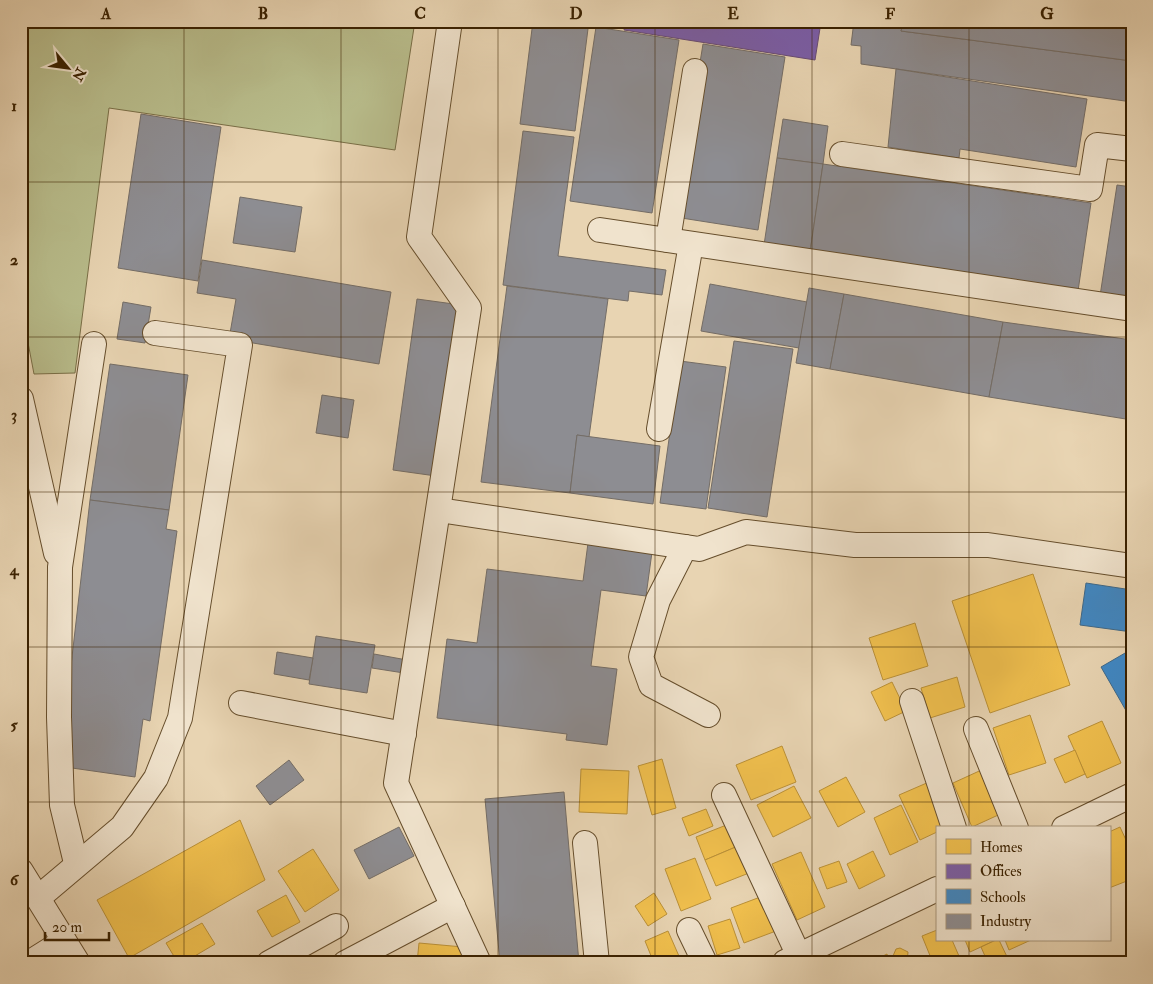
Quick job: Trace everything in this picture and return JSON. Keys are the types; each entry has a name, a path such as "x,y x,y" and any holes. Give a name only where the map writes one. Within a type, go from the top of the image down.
{"street":[{"path":"450,21 419,237 469,308 415,672 396,783 479,963"},
{"path":"668,240 695,72"},
{"path":"842,154 1090,189 1097,145 1132,149"},
{"path":"600,230 1132,309"},
{"path":"659,429 691,244"},
{"path":"38,898 76,863 122,827 156,778 180,718 240,345 155,333"},
{"path":"76,863 62,805 59,717 60,567 94,344"},
{"path":"21,399 60,567"},
{"path":"439,510 699,549 746,532 855,545 988,545 1132,566"},
{"path":"685,547 658,600 641,658 651,685 708,715"},
{"path":"912,701 953,826"},
{"path":"241,704 404,734"},
{"path":"976,729 1015,826"},
{"path":"724,795 791,959 936,889"},
{"path":"1068,826 1132,795"},
{"path":"585,843 597,963"},
{"path":"21,871 78,963"},
{"path":"345,963 453,906"},
{"path":"269,963 336,926"},
{"path":"690,930 705,963"},
{"path":"29,963 64,941"}],"green space":[{"path":"21,21 415,21 395,150 109,108 75,373 34,374 21,306"}],"building: Homes":[{"path":"1033,574 1070,685 990,713 952,601"},
{"path":"915,623 928,666 883,680 869,638"},
{"path":"957,677 965,707 930,718 921,688"},
{"path":"892,682 906,711 885,721 871,692"},
{"path":"1030,715 1046,763 1009,775 993,728"},
{"path":"1102,721 1121,763 1087,778 1068,736"},
{"path":"782,746 796,782 751,800 736,765"},
{"path":"1075,750 1085,774 1065,783 1054,759"},
{"path":"662,759 676,808 652,815 638,766"},
{"path":"988,767 1007,811 972,826 953,783"},
{"path":"581,769 629,771 627,814 579,812"},
{"path":"846,777 865,812 838,827 819,791"},
{"path":"929,782 946,826 936,826 936,832 920,840 899,795"},
{"path":"794,786 811,818 773,837 757,805"},
{"path":"901,805 918,842 890,855 874,818"},
{"path":"706,809 713,826 689,836 682,818"},
{"path":"240,820 265,880 129,958 97,900"},
{"path":"729,824 738,846 705,860 696,837"},
{"path":"1120,827 1132,853 1132,879 1110,888 1110,832"},
{"path":"738,846 749,873 716,886 705,860"},
{"path":"313,849 339,890 305,912 278,871"},
{"path":"873,851 885,876 859,889 847,864"},
{"path":"801,852 825,907 797,920 772,864"},
{"path":"695,858 711,899 681,911 665,869"},
{"path":"839,861 847,882 827,889 819,868"},
{"path":"1132,879 1132,893 1126,881"},
{"path":"654,893 667,914 648,926 635,906"},
{"path":"286,895 300,922 272,937 257,911"},
{"path":"763,896 776,931 744,943 731,908"},
{"path":"730,919 740,948 717,955 708,926"},
{"path":"202,923 215,944 183,963 178,963 166,943"},
{"path":"936,930 936,942 953,942 962,963 933,963 922,936"},
{"path":"668,931 682,963 654,963 645,941"},
{"path":"966,942 992,942 970,952"},
{"path":"992,942 1000,942 1010,963 988,963 981,947"},
{"path":"1006,942 1027,942 1009,950"},
{"path":"419,943 463,947 461,963 417,963"},
{"path":"900,948 908,952 907,963 869,963 887,954 888,958 893,956 896,949"}],"building: Offices":[{"path":"626,21 821,22 815,60 624,30"}],"building: Schools":[{"path":"1086,583 1132,590 1132,632 1080,625"},
{"path":"1132,649 1132,721 1101,667"}],"building: Industry":[{"path":"533,21 589,21 575,131 520,124"},
{"path":"854,21 903,25 901,31 1132,61 1132,102 861,64 861,46 851,45"},
{"path":"904,21 1132,21 1132,61 901,31"},
{"path":"596,27 679,40 652,213 570,201"},
{"path":"703,44 785,57 758,230 675,217"},
{"path":"896,69 1087,99 1076,167 960,149 959,158 888,147"},
{"path":"141,114 221,127 198,281 118,268"},
{"path":"783,119 828,126 823,164 777,158"},
{"path":"523,131 574,137 558,256 666,270 662,295 629,291 628,301 503,285"},
{"path":"777,158 823,164 810,252 764,245"},
{"path":"823,164 1091,203 1078,291 810,252"},
{"path":"1117,185 1132,187 1132,301 1100,296"},
{"path":"240,197 302,207 295,252 233,243"},
{"path":"202,260 391,292 379,364 229,339 236,299 197,293"},
{"path":"710,284 807,302 799,348 701,331"},
{"path":"507,286 608,299 589,437 577,435 570,493 481,482"},
{"path":"809,288 844,294 830,369 796,363"},
{"path":"844,294 1003,322 989,397 830,369"},
{"path":"417,299 461,305 436,476 393,470"},
{"path":"123,302 151,307 145,343 117,339"},
{"path":"1003,322 1132,340 1132,420 989,397"},
{"path":"734,341 793,349 767,517 708,508"},
{"path":"680,361 726,367 706,509 660,503"},
{"path":"110,364 188,375 169,510 90,500"},
{"path":"322,395 354,400 348,438 316,433"},
{"path":"577,435 660,446 653,504 570,493"},
{"path":"90,500 169,510 166,529 177,531 150,721 143,719 135,777 72,768 68,692"},
{"path":"588,543 652,552 646,596 601,590 591,666 617,669 607,745 566,740 567,734 437,718 447,639 477,643 487,569 583,581"},
{"path":"316,636 375,645 367,693 309,684"},
{"path":"277,652 313,658 309,680 274,674"},
{"path":"374,654 407,660 404,673 372,668"},
{"path":"289,760 304,780 270,805 256,786"},
{"path":"564,792 579,963 500,963 485,799"},
{"path":"399,827 414,856 369,879 354,850"}]}
